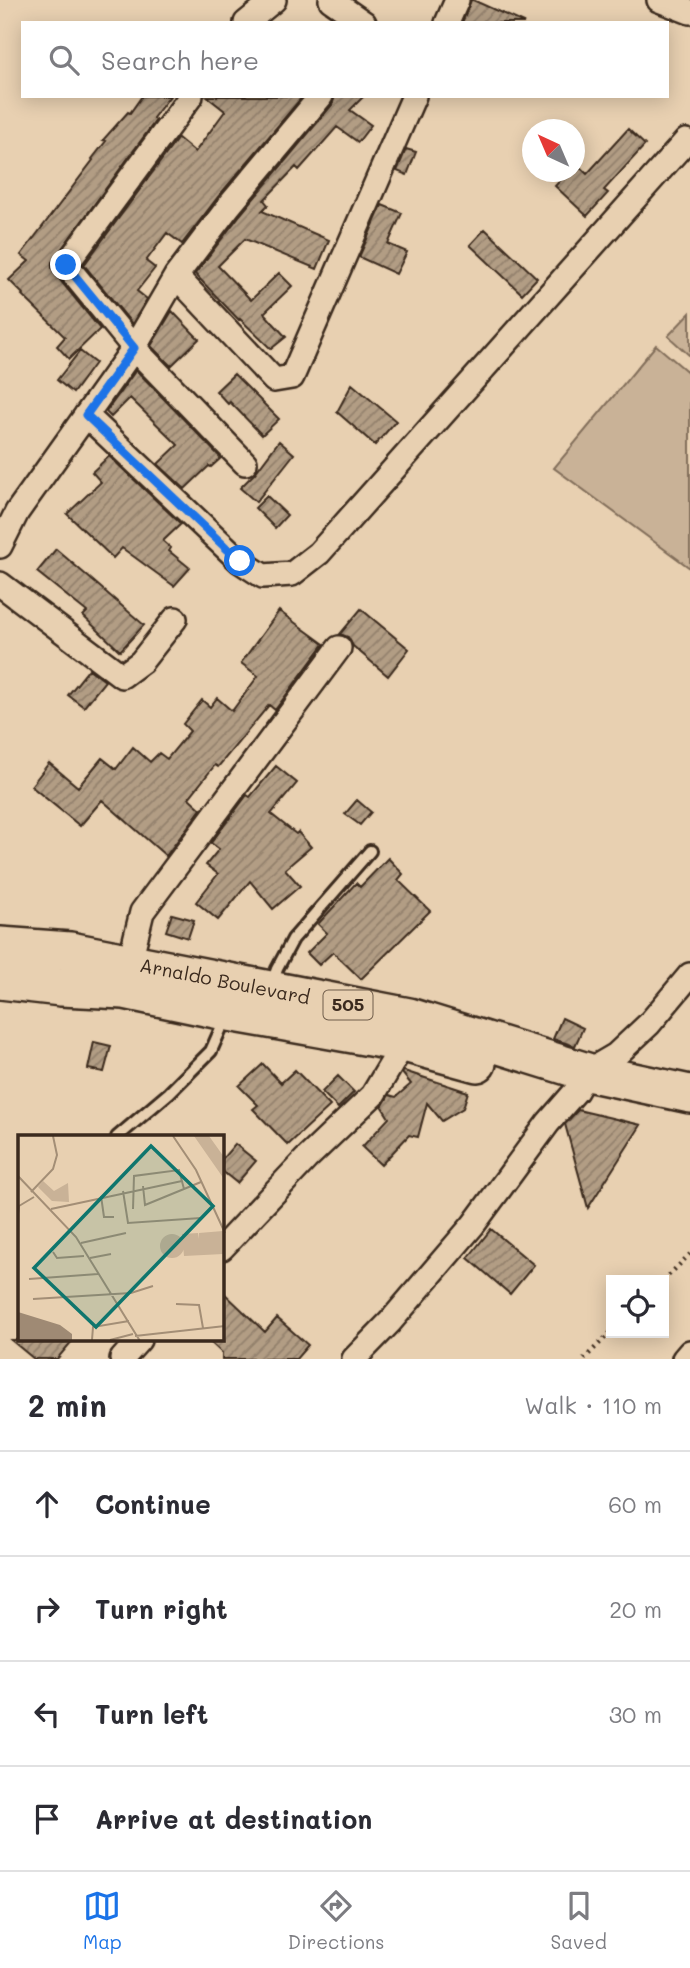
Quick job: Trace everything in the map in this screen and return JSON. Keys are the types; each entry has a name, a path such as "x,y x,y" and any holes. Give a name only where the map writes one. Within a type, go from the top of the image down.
{"highway":[{"name":"Arnaldo Boulevard","path":"0,946 70,951 127,976 229,1012 406,1030"},
{"name":"Arnaldo Boulevard","path":"0,980 61,987 127,976 270,989 582,1081 690,1120"},
{"name":"Arnaldo Boulevard","path":"582,1081 690,1094"}],"street":[{"path":"248,21 274,0"},
{"path":"331,0 361,21"},
{"path":"448,21 457,0"},
{"path":"659,0 690,12"},
{"path":"190,98 66,265 134,348 245,463"},
{"path":"0,546 17,512 134,348 176,276 229,206 319,98"},
{"path":"176,276 274,380 292,377 413,98"},
{"path":"86,415 240,561 263,576 292,574 319,553 686,141"},
{"path":"0,584 122,676 141,662 175,619"},
{"path":"127,976 142,912 339,648"},
{"path":"354,1359 390,1322 473,1225 582,1081 616,1055 649,1024 690,975"},
{"path":"224,1246 306,1158 373,1095 406,1030"},
{"path":"121,1359 137,1342"},
{"path":"684,1359 690,1352"}],"lane":[{"path":"270,989 293,939 369,851"},
{"path":"119,1135 169,1093 211,1051 229,1012"}],"path":[{"path":"669,1275 690,1254"},
{"path":"584,1359 606,1337"}],"shaded area":[{"path":"690,313 690,356 668,336"},
{"path":"656,345 690,374 690,568 554,468"}],"building":[{"path":"473,0 520,21 463,21"},
{"path":"141,98 168,98 153,118 156,120 52,262 55,274 100,329 69,359 57,346 65,337 9,280 29,261 21,255 93,160 106,141 103,140 128,112 130,113"},
{"path":"209,98 301,98 182,244 167,233 146,261 155,268 137,291 147,299 132,324 84,265 178,138 195,152 225,111"},
{"path":"334,98 362,98 350,110 371,125 358,142 337,127 299,170 296,167 264,200 268,205 262,211 329,240 317,269 245,239 218,266 251,300 279,273 292,286 264,313 286,337 271,349 195,274 240,215 332,105"},
{"path":"628,129 645,145 604,190 608,193 587,216 555,186 559,182 585,182 585,172 587,174"},
{"path":"406,149 416,152 407,175 397,171"},
{"path":"382,205 402,213 388,244 407,252 396,274 359,257"},
{"path":"485,229 537,278 522,294 470,245"},
{"path":"172,311 199,339 171,366 151,346"},
{"path":"80,351 95,363 73,393 57,380"},
{"path":"136,370 221,458 185,489 158,464 178,445 130,398 111,417 106,412"},
{"path":"234,374 279,419 262,435 216,391"},
{"path":"352,384 396,421 375,445 337,412"},
{"path":"279,441 294,454 256,502 240,488"},
{"path":"109,456 181,524 163,541 171,548 169,551 190,568 174,586 122,548 113,558 67,514 101,482 92,472"},
{"path":"267,496 287,515 275,528 255,508"},
{"path":"56,549 144,625 120,651 83,616 87,612 37,572"},
{"path":"361,609 409,649 388,676 353,646 348,637 340,634"},
{"path":"279,611 324,644 275,710 269,705 189,798 201,809 166,856 102,800 80,826 31,786 49,763 78,787 102,758 116,769 133,747 150,762 159,753 167,759 190,731 183,724 202,700 210,707 217,698 232,711 258,676 241,663"},
{"path":"89,669 105,681 84,707 68,695"},
{"path":"276,766 297,783 271,814 296,834 298,832 311,847 285,869 300,886 273,909 250,881 218,920 196,902 218,874 206,865 219,849 211,843 247,795 250,797"},
{"path":"357,800 371,812 360,825 345,814"},
{"path":"388,858 403,874 398,880 430,911 361,979 333,952 319,965 307,953 327,933 318,924 356,883 360,887"},
{"path":"172,914 194,920 188,938 166,931"},
{"path":"562,1018 583,1028 575,1046 553,1039"},
{"path":"94,1042 111,1046 104,1072 88,1069"},
{"path":"263,1064 281,1083 295,1070 330,1106 288,1145 253,1109 258,1105 239,1086"},
{"path":"404,1071 468,1092 463,1108 442,1121 427,1103 418,1137 409,1135 381,1165 362,1147 389,1118 382,1107 389,1095 396,1097 411,1084 402,1073"},
{"path":"338,1076 354,1092 338,1108 322,1092"},
{"path":"578,1110 641,1125 588,1208 565,1124"},
{"path":"235,1144 256,1161 237,1183 224,1173 224,1157"},
{"path":"491,1229 534,1265 510,1294 468,1258"},
{"path":"224,1293 265,1332 277,1318 308,1345 296,1359 222,1359 222,1353 210,1342 224,1342"},
{"path":"11,1340 71,1342 57,1359 34,1359"}],"route":[{"path":"66,265 134,348 86,415 240,561"}]}
